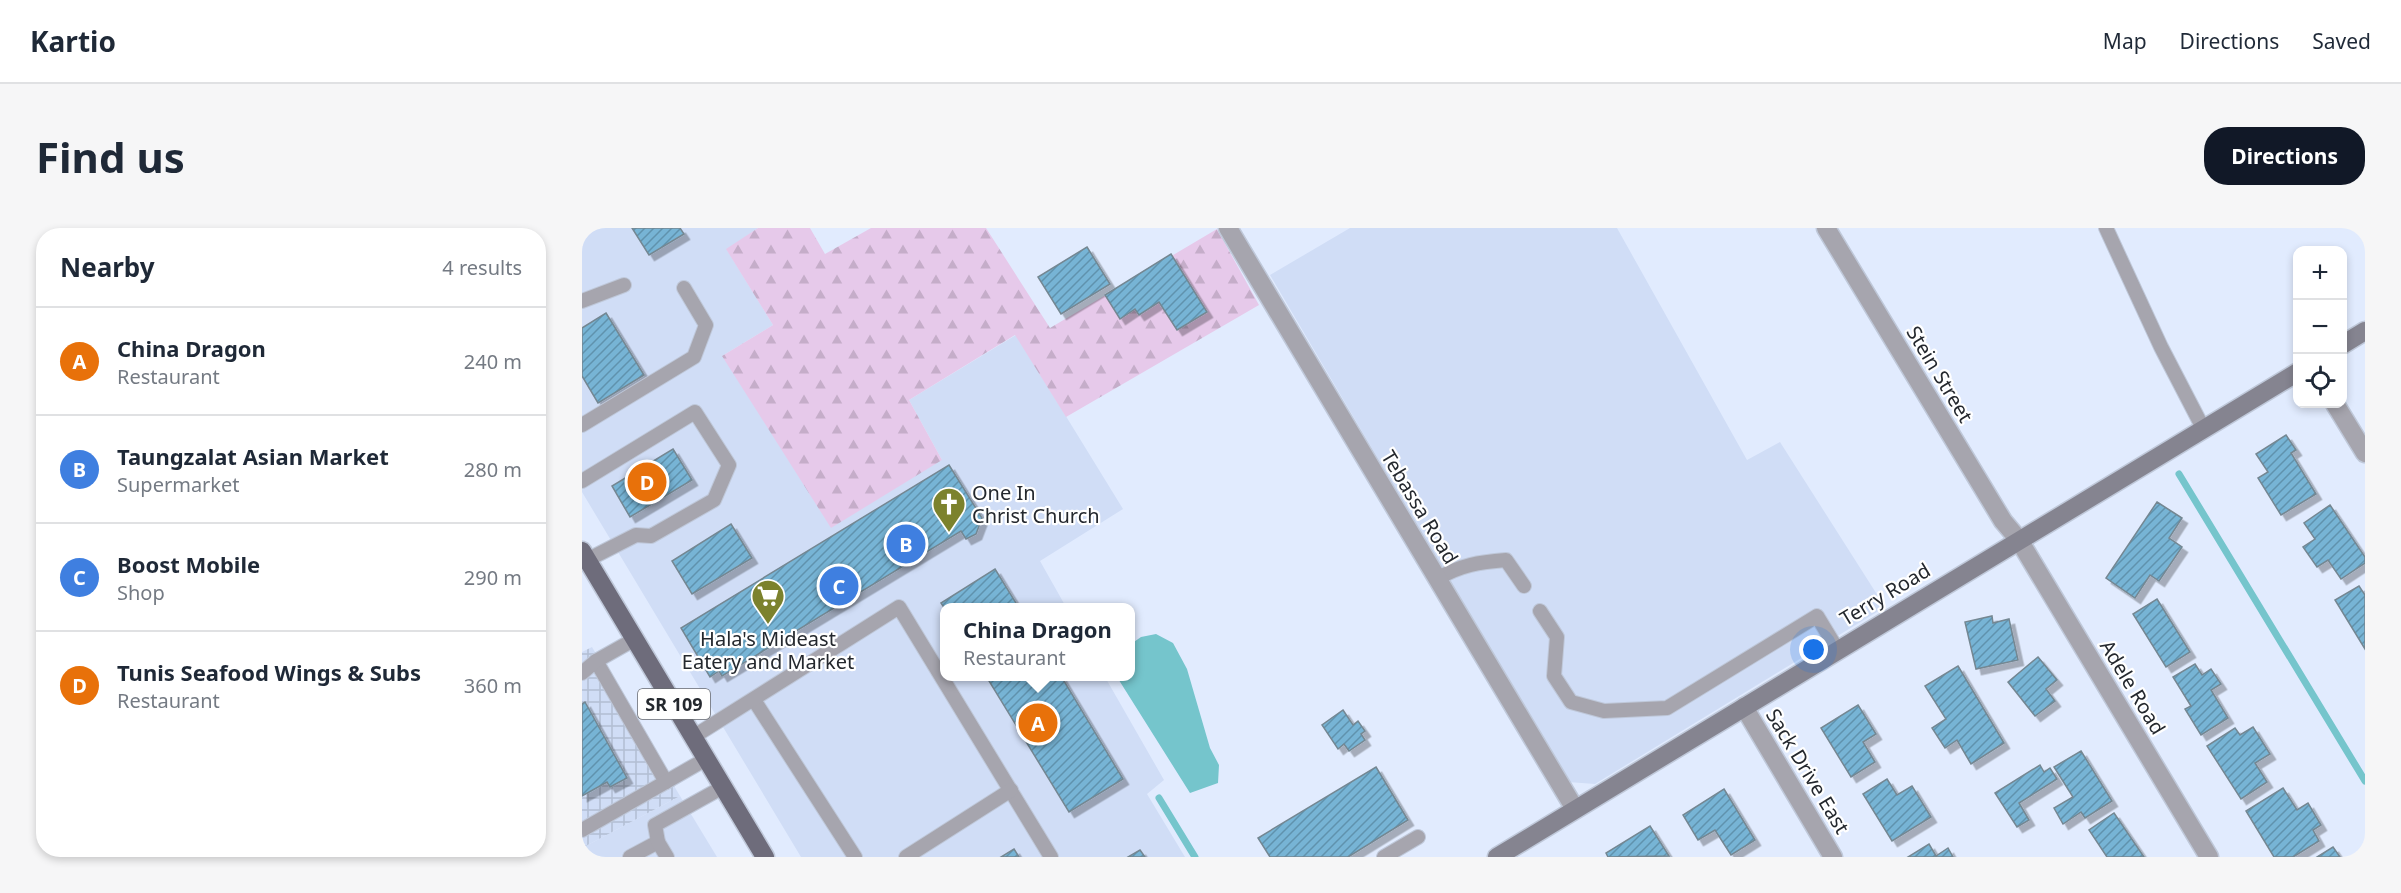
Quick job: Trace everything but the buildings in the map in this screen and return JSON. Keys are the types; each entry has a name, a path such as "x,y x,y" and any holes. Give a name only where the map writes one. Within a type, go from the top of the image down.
{"main road":[{"name":"SR 109","path":"585,556 765,857"}],"street":[{"name":"Tebassa Road","path":"1228,228 1575,809"},
{"name":"Stein Street","path":"1826,228 2003,521 2019,540"},
{"path":"2347,342 2365,331"},
{"name":"Terry Road","path":"1497,857 2293,375"},
{"path":"2337,408 2365,453"},
{"name":"Adele Road","path":"2019,540 2209,857"},
{"name":"Sack Drive East","path":"1744,707 1833,857"}],"lane":[{"path":"2106,228 2160,347 2203,428"},
{"path":"582,301 624,285"},
{"path":"582,425 694,357 706,325 684,288"},
{"path":"582,481 695,412 729,465 714,500 651,536 636,535 585,556"},
{"path":"1437,579 1455,568 1476,562 1506,560 1524,586"},
{"path":"693,737 898,608 940,676"},
{"path":"1540,611 1557,637 1554,676 1571,702 1604,711 1667,708 1817,616 1837,649"},
{"path":"582,673 596,661 635,639"},
{"path":"596,661 666,782"},
{"path":"943,681 1051,857"},
{"path":"754,700 855,857"},
{"path":"582,830 706,759"},
{"path":"667,857 658,842 656,825 723,787"},
{"path":"906,857 1011,790"},
{"path":"1384,857 1418,837"},
{"path":"630,857 658,842"}],"shaded area":[{"path":"582,228 758,228 727,250 773,325 722,356 942,460 909,400 1016,335 1123,509 1040,561 1064,603 940,603 940,681 1107,681 1164,780 1147,794 1185,857 801,857 582,492"},
{"path":"1350,228 1617,228 1747,460 1780,442 1885,607 1595,784 1568,782 1270,275"},
{"path":"1156,634 1173,643 1187,669 1210,748 1219,765 1218,783 1190,793 1120,681 1135,681 1135,641 1141,637"},
{"path":"592,647 680,796 582,848 582,652"},
{"path":"680,796 717,857 582,857 582,848"}],"green space":[{"path":"758,228 810,228 825,254 871,228 986,228 1050,328 1217,229 1259,305 1066,417 1015,335 909,400 942,460 831,528 722,356 773,325 726,249"}],"waterway":[{"path":"2179,474 2365,781"},
{"path":"1159,798 1195,857"}],"place":[{"name":"Tunis Seafood Wings & Subs","path":"647,482"},
{"name":"One In Christ Church","path":"949,533"},
{"name":"Taungzalat Asian Market","path":"906,544"},
{"name":"Boost Mobile","path":"839,586"},
{"name":"Hala's Mideast Eatery and Market","path":"768,625"},
{"name":"China Dragon","path":"1038,723"}]}
